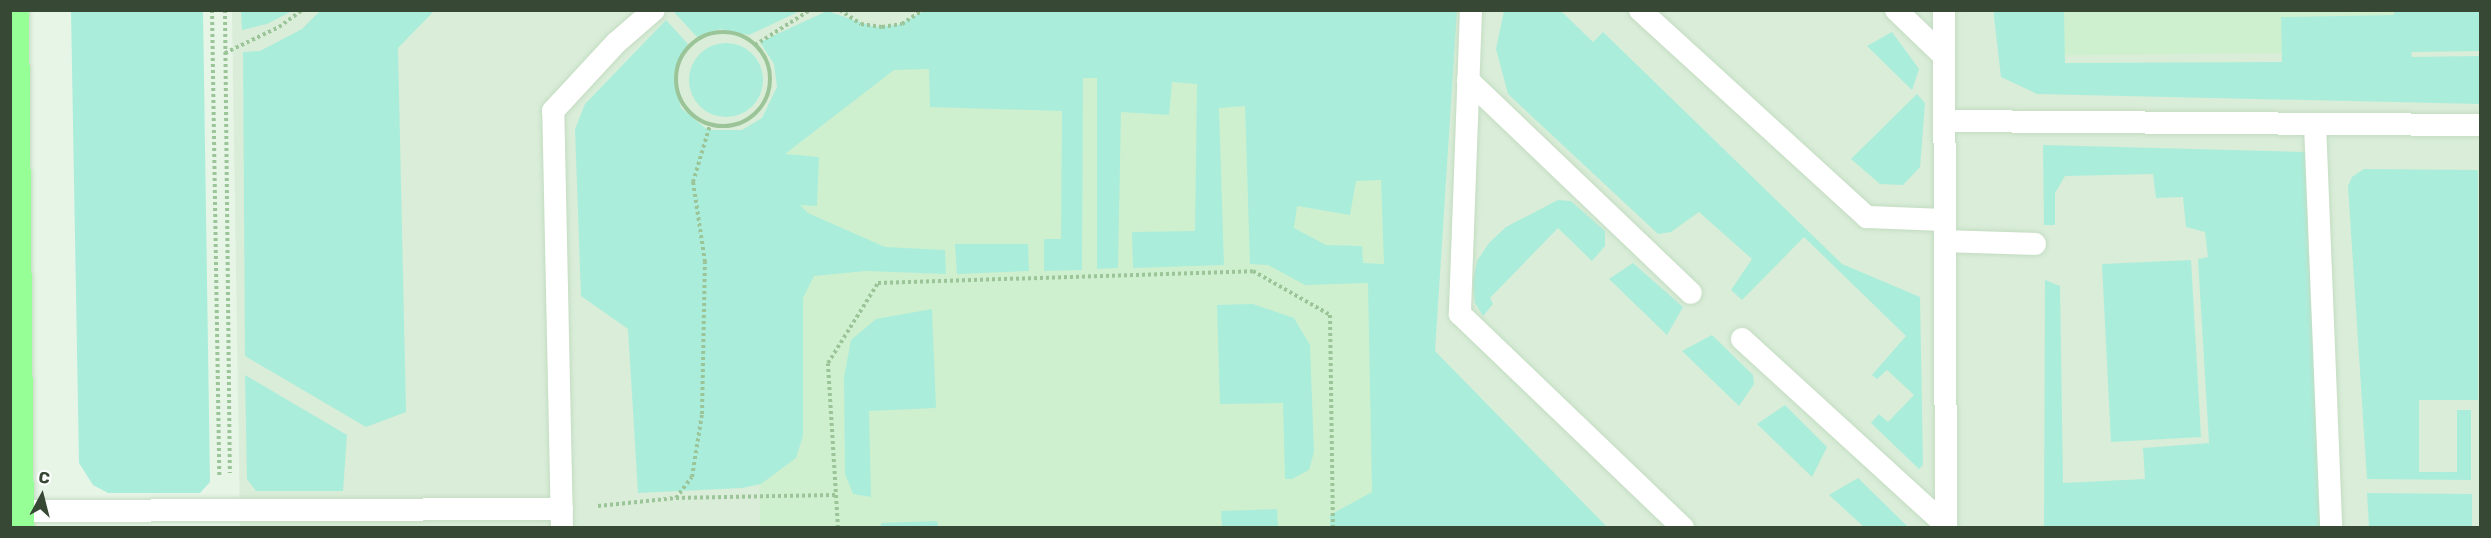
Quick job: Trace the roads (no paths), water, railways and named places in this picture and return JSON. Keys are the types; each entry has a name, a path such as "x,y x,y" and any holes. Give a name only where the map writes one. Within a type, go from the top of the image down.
{"main road":[{"path":"12,10 17,519"}],"lane":[{"path":"17,519 225,508 562,518 553,111 616,43 654,10"},
{"path":"1471,10 1460,314 1683,528"},
{"path":"1640,10 1867,217 2035,244"},
{"path":"1896,10 1944,56"},
{"path":"1944,10 1946,526"},
{"path":"1468,80 1690,293"},
{"path":"1944,121 2481,125"},
{"path":"2315,124 2331,528"},
{"path":"1742,339 1946,526"}]}
